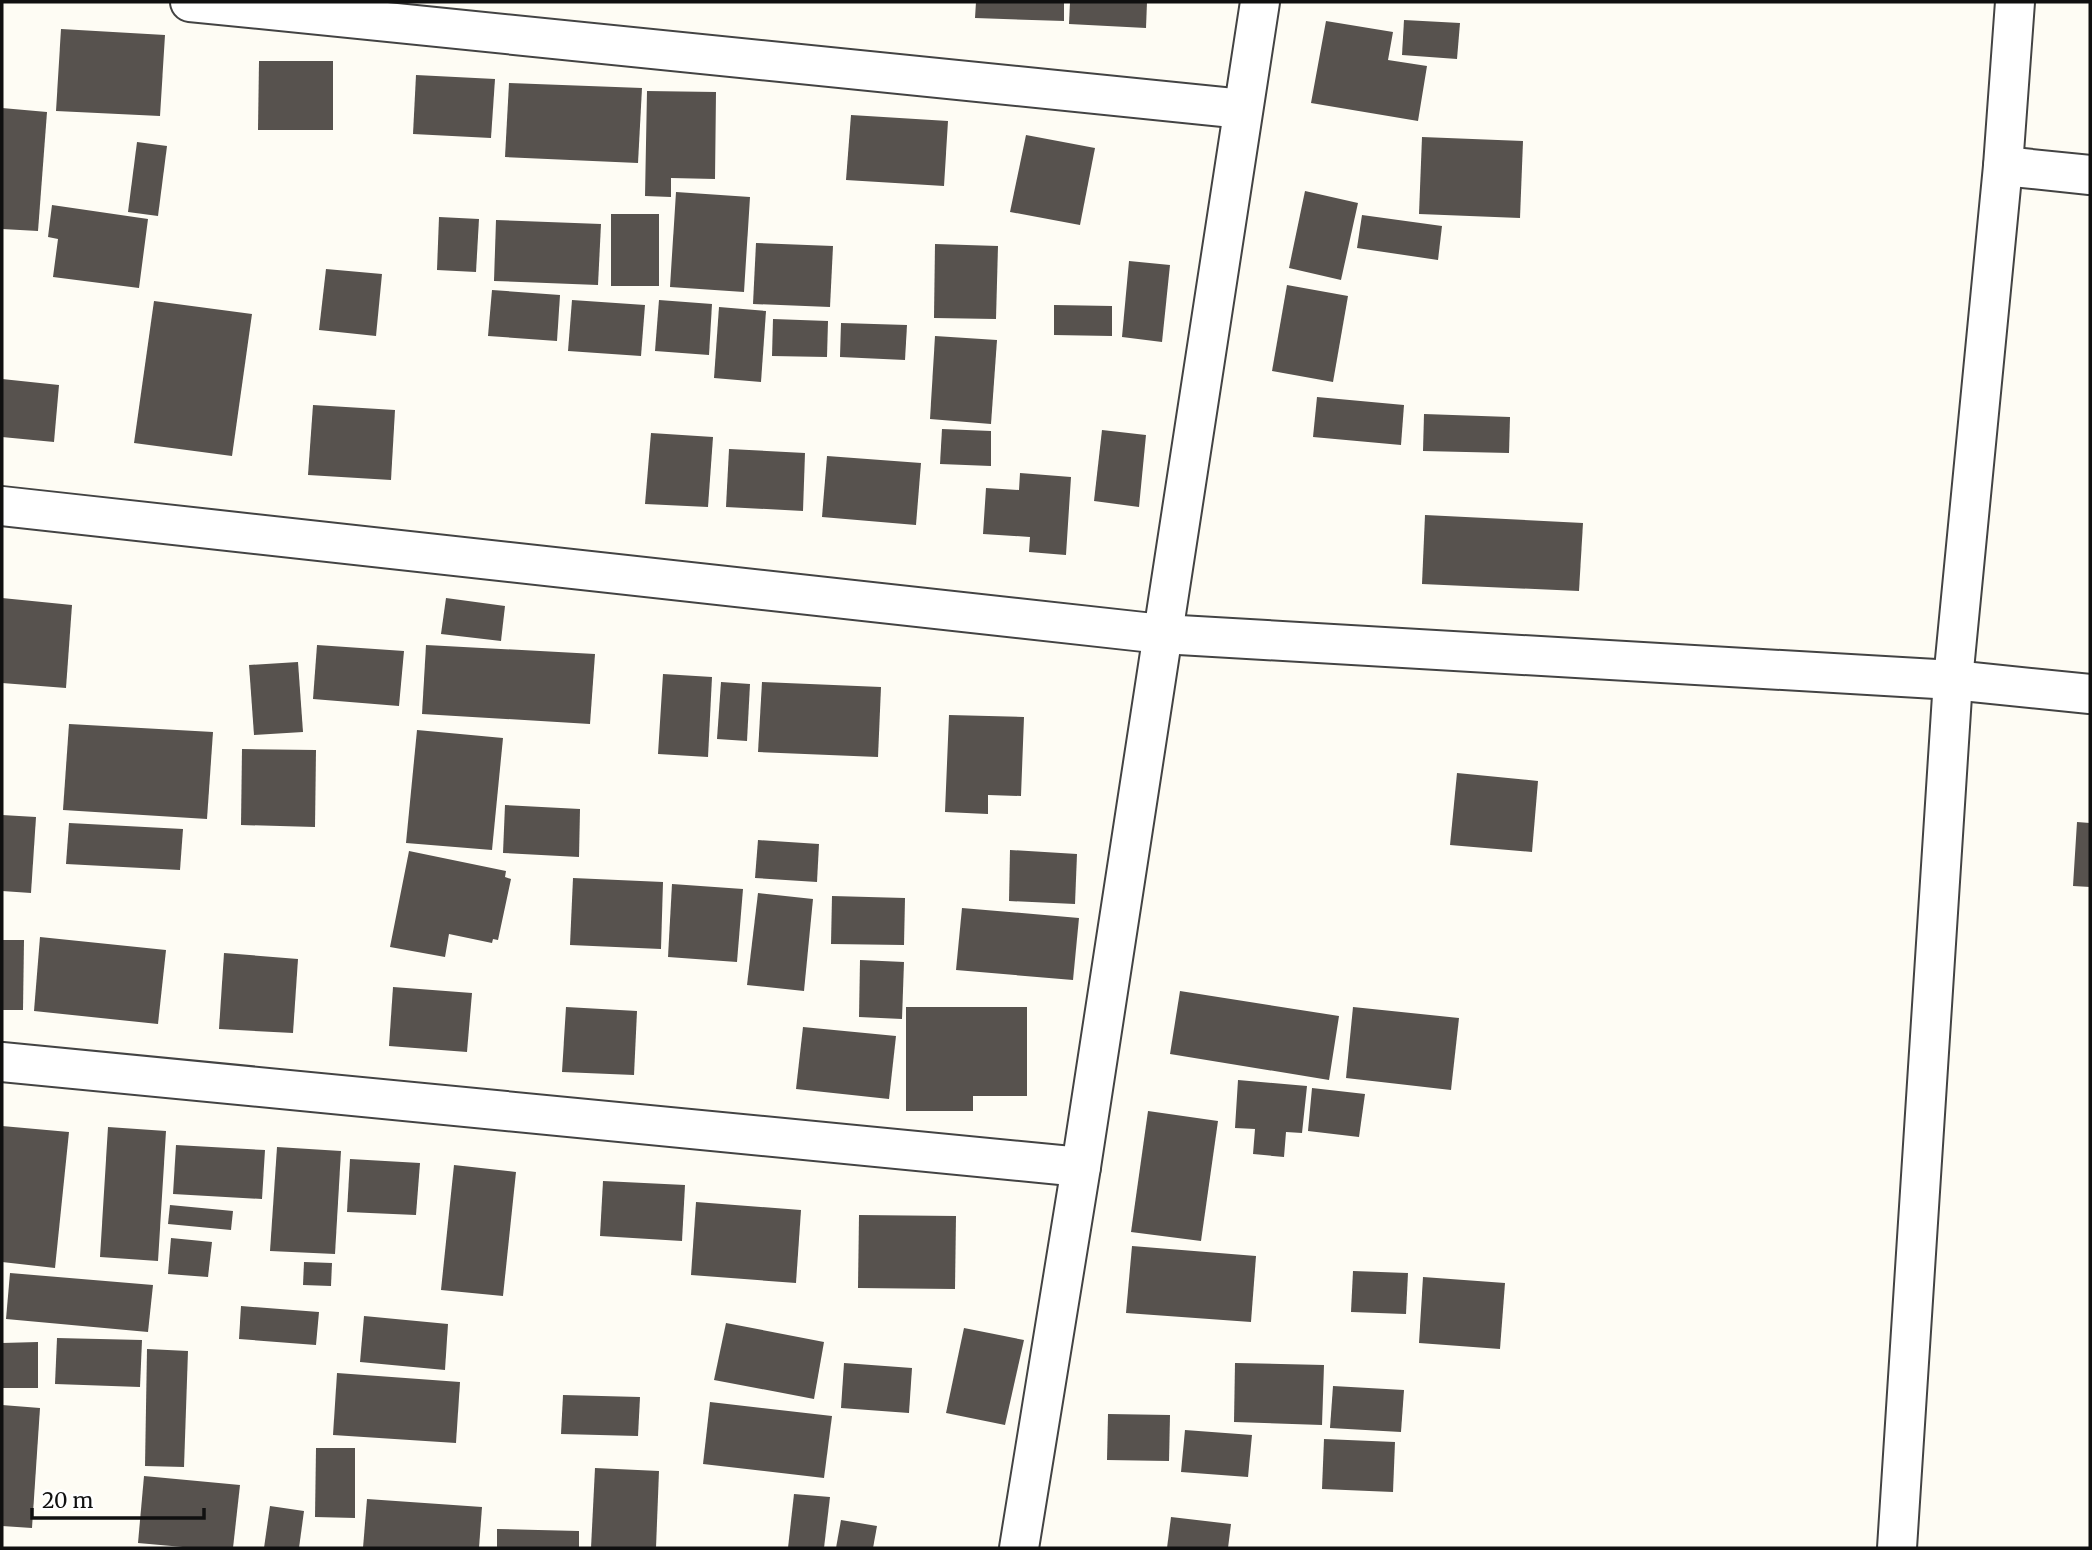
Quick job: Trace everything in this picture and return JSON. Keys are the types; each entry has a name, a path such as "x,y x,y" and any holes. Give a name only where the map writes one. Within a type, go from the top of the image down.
{"street":[{"path":"190,2 1243,109"},
{"path":"1019,1548 1081,1167 1260,2"},
{"path":"1897,1548 1953,680 2003,166 2015,2"},
{"path":"2003,166 2090,175"},
{"path":"2,506 1162,634 1953,680 2090,694"},
{"path":"2,1062 1081,1167"}],"building":[{"path":"976,2 1064,2 1064,21 975,18"},
{"path":"1070,2 1147,2 1146,28 1069,24"},
{"path":"1404,20 1460,23 1457,59 1402,55"},
{"path":"1326,21 1393,32 1388,60 1427,66 1418,121 1311,103"},
{"path":"61,29 165,35 160,116 56,111"},
{"path":"259,61 333,61 333,130 258,130"},
{"path":"416,75 495,79 491,138 413,134"},
{"path":"509,83 642,88 638,163 505,157"},
{"path":"647,91 716,92 715,179 671,178 671,197 645,196"},
{"path":"2,108 47,112 38,231 2,229"},
{"path":"851,115 948,121 944,186 846,180"},
{"path":"1026,135 1095,148 1080,225 1010,212"},
{"path":"1422,137 1523,141 1520,218 1419,214"},
{"path":"137,142 167,146 158,216 128,212"},
{"path":"1305,191 1358,203 1341,280 1289,268"},
{"path":"676,192 750,197 744,292 670,287"},
{"path":"52,205 148,219 139,288 53,277 58,239 48,237"},
{"path":"611,214 659,214 659,286 611,286"},
{"path":"1362,215 1442,226 1438,260 1357,248"},
{"path":"439,217 479,219 476,272 437,270"},
{"path":"496,220 601,224 598,285 494,281"},
{"path":"756,243 833,246 830,307 753,304"},
{"path":"935,244 998,246 996,319 934,318"},
{"path":"1129,261 1170,265 1162,342 1122,337"},
{"path":"326,269 382,274 376,336 319,330"},
{"path":"1287,285 1348,296 1333,382 1272,371"},
{"path":"492,290 560,295 557,341 488,336"},
{"path":"572,300 645,305 641,356 568,351"},
{"path":"659,300 712,304 709,355 655,351"},
{"path":"154,301 252,314 232,456 134,443"},
{"path":"1054,305 1112,306 1112,336 1054,335"},
{"path":"719,307 766,311 761,382 714,378"},
{"path":"773,319 828,321 827,357 772,356"},
{"path":"841,323 907,325 905,360 840,357"},
{"path":"935,336 997,340 991,424 930,419"},
{"path":"2,379 59,385 54,442 2,437"},
{"path":"1317,397 1404,405 1401,445 1313,437"},
{"path":"313,405 395,410 391,480 308,475"},
{"path":"1424,414 1510,417 1509,453 1423,451"},
{"path":"942,429 991,431 991,466 940,464"},
{"path":"1102,430 1146,435 1139,507 1094,501"},
{"path":"651,433 713,437 708,507 645,504"},
{"path":"729,449 805,453 803,511 726,507"},
{"path":"827,456 921,463 916,525 822,517"},
{"path":"1020,473 1071,477 1066,555 1029,552 1030,537 983,534 986,488 1019,490"},
{"path":"1425,515 1583,523 1579,591 1422,584"},
{"path":"2,598 72,605 66,688 2,683"},
{"path":"446,598 505,606 501,641 441,634"},
{"path":"317,645 404,651 399,706 313,699"},
{"path":"426,645 595,654 590,724 422,714"},
{"path":"298,662 303,732 254,735 249,665"},
{"path":"663,674 712,677 708,757 658,754"},
{"path":"721,682 750,684 747,741 717,739"},
{"path":"762,682 881,687 878,757 758,752"},
{"path":"949,715 1024,717 1021,796 988,795 988,814 945,812"},
{"path":"69,724 213,732 207,819 63,810"},
{"path":"417,730 503,738 492,850 406,843"},
{"path":"242,749 316,750 315,827 241,825"},
{"path":"1457,773 1538,781 1532,852 1450,845"},
{"path":"505,805 580,809 579,857 503,853"},
{"path":"2,815 36,817 31,893 2,891"},
{"path":"2077,822 2090,823 2090,887 2073,886"},
{"path":"69,823 183,829 180,870 66,864"},
{"path":"758,840 819,844 817,882 755,878"},
{"path":"1010,850 1077,854 1075,904 1009,901"},
{"path":"409,851 506,871 505,877 511,879 498,940 493,939 492,943 449,934 445,957 390,947"},
{"path":"573,878 663,882 661,949 570,945"},
{"path":"672,884 743,889 737,962 668,957"},
{"path":"758,893 813,899 804,991 747,985"},
{"path":"832,896 905,898 904,945 831,944"},
{"path":"962,908 1079,918 1073,980 956,970"},
{"path":"40,937 166,950 158,1024 34,1011"},
{"path":"2,940 24,940 23,1010 2,1010"},
{"path":"224,953 298,959 293,1033 219,1029"},
{"path":"860,960 904,962 902,1019 859,1017"},
{"path":"393,987 472,993 467,1052 389,1046"},
{"path":"1180,991 1339,1016 1329,1080 1170,1054"},
{"path":"566,1007 637,1011 634,1075 562,1072"},
{"path":"906,1007 1027,1007 1027,1096 973,1096 973,1111 906,1111"},
{"path":"1353,1007 1459,1018 1451,1090 1346,1078"},
{"path":"803,1027 896,1036 889,1099 796,1089"},
{"path":"1238,1080 1307,1086 1302,1133 1286,1132 1284,1157 1253,1154 1255,1129 1235,1128"},
{"path":"1312,1088 1365,1094 1359,1137 1308,1131"},
{"path":"1148,1111 1218,1121 1201,1241 1131,1232"},
{"path":"2,1126 69,1132 55,1268 2,1262"},
{"path":"108,1127 166,1131 158,1261 100,1257"},
{"path":"176,1145 265,1150 262,1199 173,1194"},
{"path":"277,1147 341,1151 335,1254 270,1251"},
{"path":"350,1159 420,1163 416,1215 347,1212"},
{"path":"454,1165 516,1172 503,1296 441,1290"},
{"path":"603,1181 685,1185 682,1241 600,1236"},
{"path":"696,1202 801,1210 796,1283 691,1275"},
{"path":"170,1205 233,1211 231,1230 168,1224"},
{"path":"859,1215 956,1216 955,1289 858,1288"},
{"path":"171,1238 212,1242 208,1277 168,1274"},
{"path":"1132,1246 1256,1256 1251,1322 1126,1313"},
{"path":"304,1262 332,1263 331,1286 303,1285"},
{"path":"1353,1271 1408,1273 1406,1314 1351,1312"},
{"path":"10,1273 153,1285 148,1332 6,1319"},
{"path":"1423,1277 1505,1283 1500,1349 1419,1343"},
{"path":"241,1306 319,1312 316,1345 239,1339"},
{"path":"364,1316 448,1324 445,1370 360,1362"},
{"path":"726,1323 824,1342 814,1399 714,1380"},
{"path":"964,1328 1024,1340 1005,1425 946,1413"},
{"path":"57,1338 142,1340 140,1387 55,1384"},
{"path":"38,1342 38,1388 2,1388 2,1343"},
{"path":"147,1349 188,1351 184,1467 145,1466"},
{"path":"844,1363 912,1368 909,1413 841,1408"},
{"path":"1235,1363 1324,1365 1322,1425 1234,1422"},
{"path":"337,1373 460,1382 456,1443 333,1435"},
{"path":"1333,1386 1404,1390 1401,1432 1330,1428"},
{"path":"563,1395 640,1397 638,1436 561,1434"},
{"path":"710,1402 832,1416 824,1478 703,1464"},
{"path":"2,1405 40,1408 32,1528 2,1526"},
{"path":"1108,1414 1170,1415 1169,1461 1107,1460"},
{"path":"1185,1430 1252,1435 1248,1477 1181,1472"},
{"path":"1324,1439 1395,1442 1393,1492 1322,1489"},
{"path":"316,1448 355,1448 355,1518 315,1517"},
{"path":"595,1468 659,1471 656,1548 591,1548"},
{"path":"144,1476 240,1485 233,1548 138,1543"},
{"path":"794,1494 830,1497 824,1548 788,1548"},
{"path":"367,1499 482,1507 479,1548 363,1548"},
{"path":"270,1506 304,1511 299,1548 264,1548"},
{"path":"1171,1517 1231,1524 1228,1548 1167,1548"},
{"path":"841,1520 877,1526 873,1548 836,1548"},
{"path":"497,1529 579,1531 579,1548 497,1548"}]}
